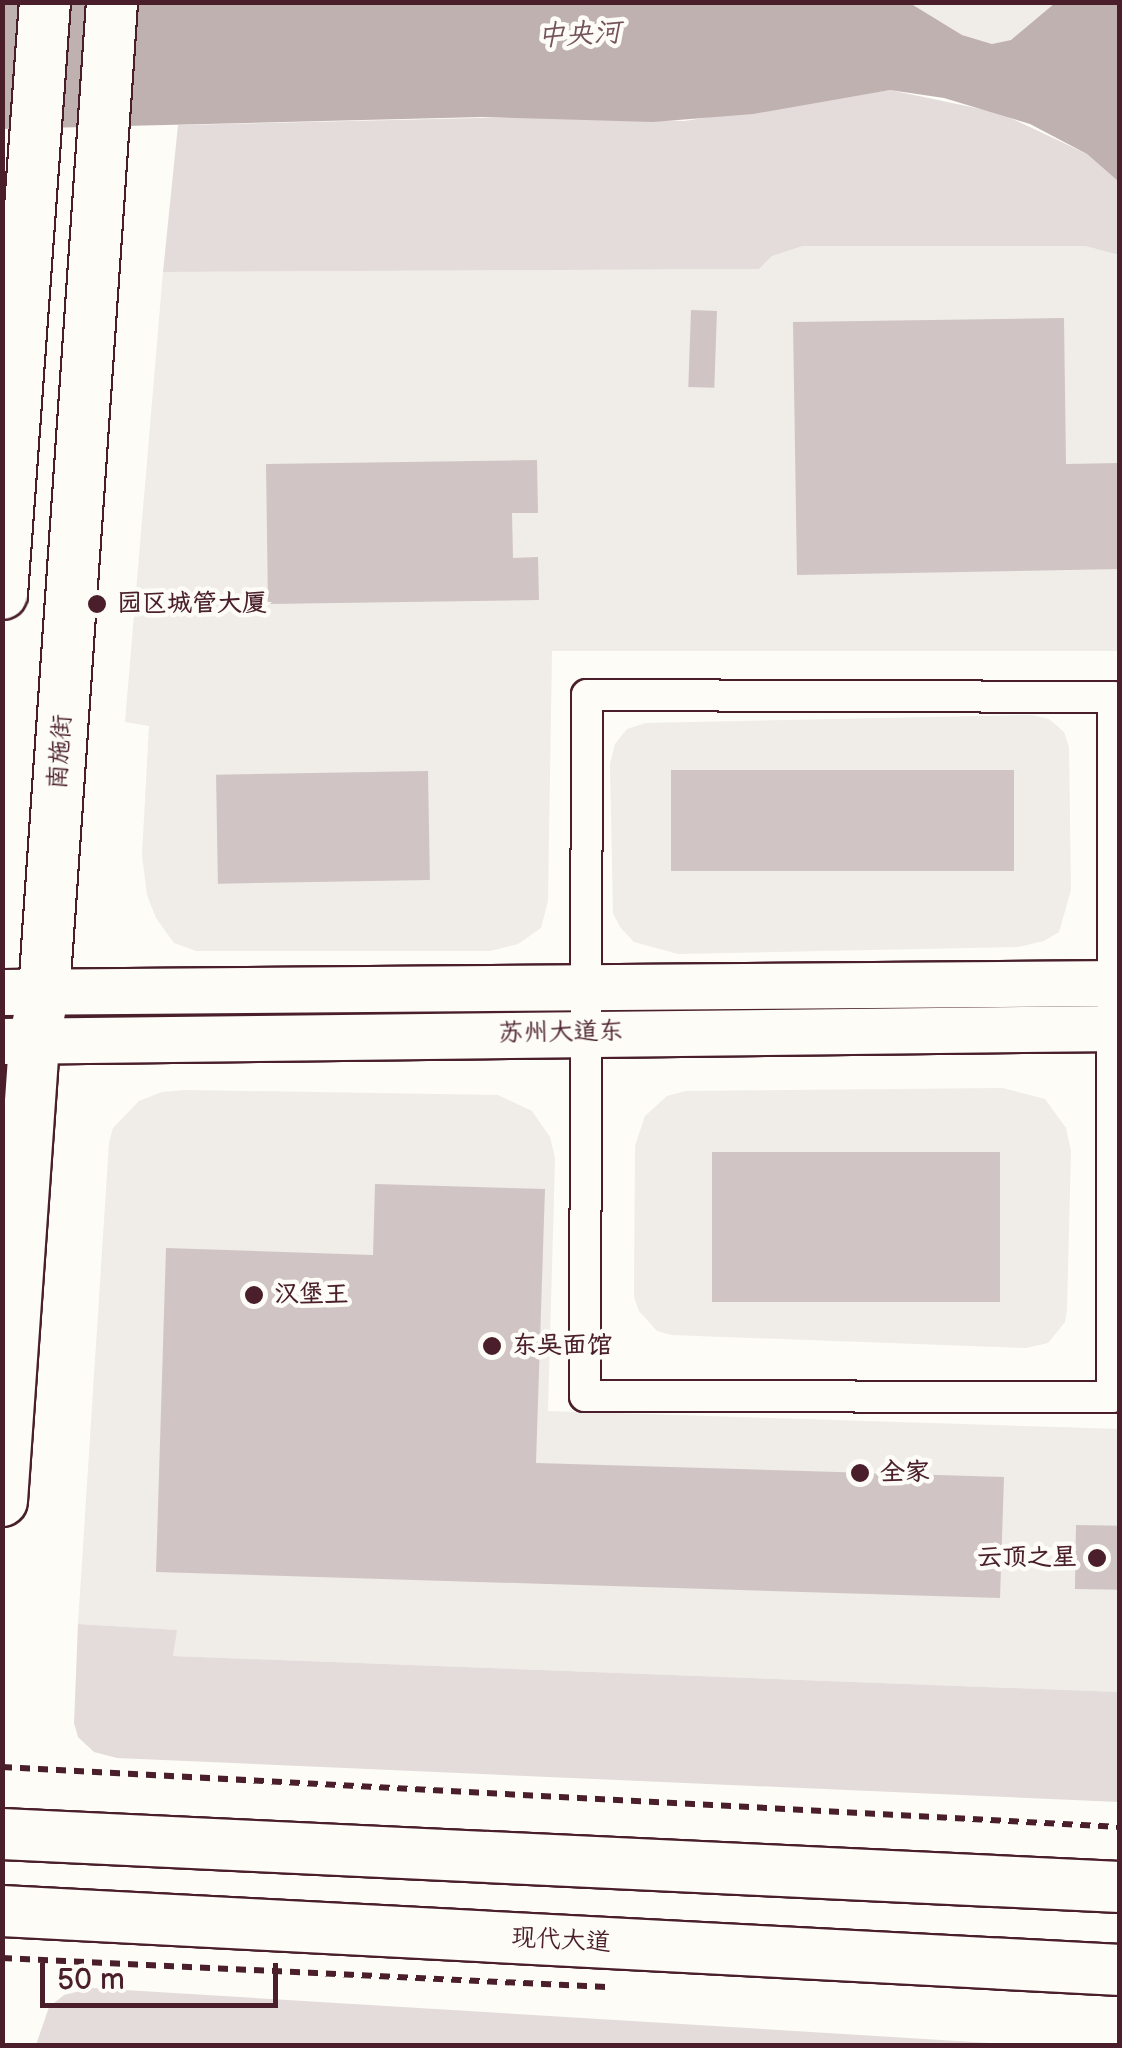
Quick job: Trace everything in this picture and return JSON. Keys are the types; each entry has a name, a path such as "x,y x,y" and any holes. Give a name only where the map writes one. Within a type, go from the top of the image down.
{"main road":[{"path":"2,594 45,2"},
{"name":"南施街","path":"2,1501 18,1040 104,146 112,2"},
{"name":"苏州大道东","path":"23,992 1117,983"},
{"name":"苏州大道东","path":"18,1040 1118,1028"},
{"path":"2,1834 1120,1887"},
{"name":"现代大道","path":"2,1911 1120,1970"}],"street":[{"path":"587,695 1114,697 1118,1028 1112,1397 585,1396 587,987 587,695"}],"path":[{"path":"2,1767 1120,1827"},
{"path":"2,1958 621,1988"}],"shaded area":[{"path":"908,3 1055,3 1011,40 992,44 962,35"},
{"path":"890,90 1000,113 1087,154 1119,182 1119,255 1085,246 803,246 772,256 759,269 163,272 178,125 523,117 684,121"},
{"path":"803,246 1085,246 1119,255 1119,651 552,651 548,901 541,928 518,944 490,951 196,951 174,943 156,918 147,895 142,855 149,726 125,722 163,272 759,269 772,256"},
{"path":"1032,715 1049,719 1064,732 1069,747 1071,890 1059,932 1044,941 1018,947 678,954 634,942 613,913 610,764 615,744 627,729 646,723"},
{"path":"1003,1088 1045,1099 1066,1128 1071,1151 1067,1309 1065,1322 1048,1343 1026,1348 671,1335 657,1331 639,1311 634,1297 635,1146 645,1116 667,1096 686,1091"},
{"path":"162,1092 498,1095 532,1111 550,1137 555,1158 548,1411 1119,1429 1119,1692 173,1656 176,1630 78,1624 109,1143 113,1128 139,1101"},
{"path":"78,1624 177,1630 173,1656 1119,1692 1119,1802 117,1758 94,1752 78,1737 74,1723"},
{"path":"92,1988 1024,2045 36,2045 49,2007 64,1995"}],"water":[{"name":"中央河","path":"908,2 962,35 992,44 1011,40 1055,3 1119,3 1119,182 1087,154 1030,124 944,98 890,90 753,114 653,122 482,117 3,129 2,3"}],"building":[{"path":"691,310 717,311 714,388 688,387"},
{"path":"1064,318 1066,464 1120,463 1120,569 797,575 793,322"},
{"path":"537,460 538,513 512,513 513,558 538,557 539,600 268,604 266,464"},
{"path":"671,770 1014,770 1014,871 671,871"},
{"path":"428,771 430,880 218,884 216,775"},
{"path":"712,1152 1000,1152 1000,1302 712,1302"},
{"path":"375,1184 545,1189 536,1463 1004,1477 1000,1598 156,1572 166,1248 373,1255"},
{"name":"云顶之星","path":"1076,1525 1120,1526 1119,1590 1075,1589"}],"place":[{"name":"园区城管大厦","path":"97,604"},
{"name":"汉堡王","path":"254,1295"},
{"name":"东吴面馆","path":"492,1346"},
{"name":"全家","path":"860,1473"},
{"name":"云顶之星","path":"1097,1558"}]}
